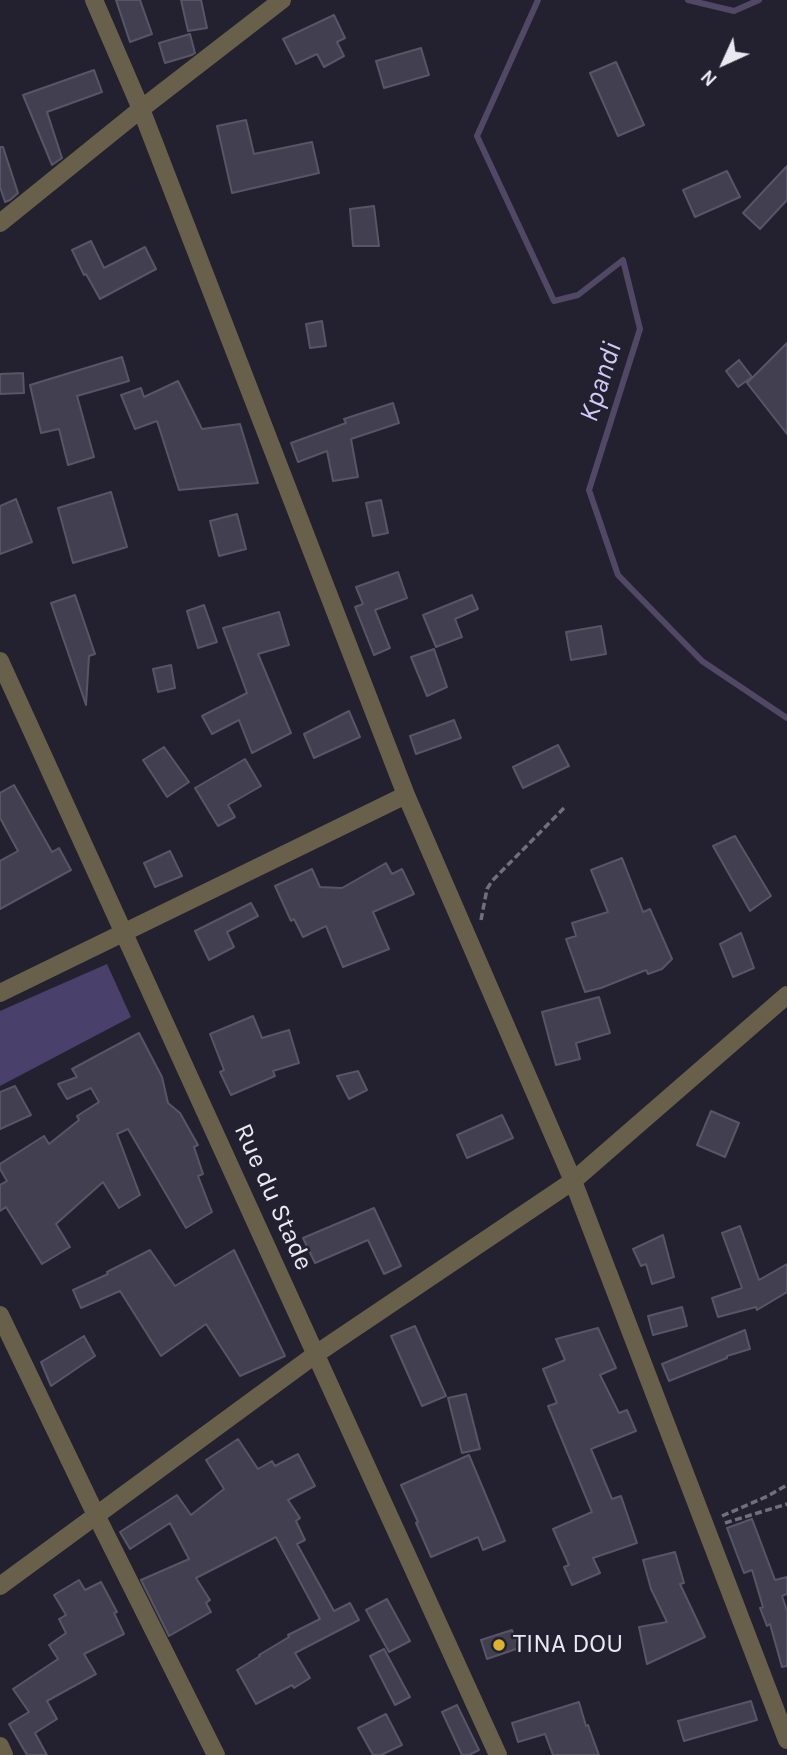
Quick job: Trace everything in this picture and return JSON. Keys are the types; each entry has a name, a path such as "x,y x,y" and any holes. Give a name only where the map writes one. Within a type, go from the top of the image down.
{"street":[{"path":"94,0 141,109 406,795 573,1181 787,1740"},
{"path":"0,223 282,0"},
{"name":"Rue du Stade","path":"0,661 498,1755"},
{"path":"0,993 406,795"},
{"path":"0,1586 316,1354 573,1181 787,995"},
{"path":"0,1315 216,1755"},
{"path":"0,1746 4,1755"}],"path":[{"path":"468,938 477,932 487,889 492,881 566,806"},
{"path":"705,1526 787,1485"},
{"path":"705,1526 787,1504"}],"shaded area":[{"path":"107,964 131,1017 0,1086 0,1011"}],"building":[{"path":"116,0 140,0 152,34 130,42"},
{"path":"181,0 201,0 207,28 188,31"},
{"path":"334,15 345,38 337,42 344,56 324,67 317,54 296,64 283,39"},
{"path":"190,34 195,53 165,63 159,43"},
{"path":"421,48 429,75 384,88 376,61"},
{"path":"616,62 644,125 618,136 590,73"},
{"path":"94,70 102,92 47,112 62,158 52,165 23,95"},
{"path":"246,120 254,154 312,142 319,173 232,193 217,126"},
{"path":"0,147 3,147 18,193 5,202 0,187"},
{"path":"787,166 787,200 760,229 743,213"},
{"path":"727,171 740,197 695,217 683,190"},
{"path":"374,206 379,246 353,246 350,209"},
{"path":"91,241 104,268 145,247 156,269 100,299 72,250"},
{"path":"322,321 326,346 310,348 306,324"},
{"path":"787,343 787,434 747,383"},
{"path":"122,357 129,381 77,396 94,457 68,465 59,429 41,433 30,385"},
{"path":"739,360 752,377 738,387 726,371"},
{"path":"23,373 24,393 0,394 0,374"},
{"path":"178,381 202,429 240,424 258,483 179,490 157,421 135,429 121,395 141,388 144,397"},
{"path":"393,403 399,423 351,439 358,477 333,481 327,451 298,462 291,443 346,423 344,419"},
{"path":"111,492 127,547 73,563 58,508"},
{"path":"16,499 32,542 0,554 0,506"},
{"path":"381,500 388,533 373,536 366,503"},
{"path":"237,514 246,549 219,556 210,521"},
{"path":"398,572 407,598 375,610 390,648 374,655 355,607 363,604 356,587"},
{"path":"75,595 95,654 89,656 86,705 51,603"},
{"path":"472,595 478,609 455,619 462,637 436,647 423,615"},
{"path":"204,605 217,642 198,648 187,611"},
{"path":"279,612 289,645 258,654 291,733 252,753 239,720 212,734 202,716 247,693 223,628"},
{"path":"601,626 606,654 571,660 566,632"},
{"path":"434,649 447,687 427,696 411,657"},
{"path":"171,665 175,688 158,692 153,669"},
{"path":"349,711 360,737 314,758 304,734"},
{"path":"454,720 461,738 416,754 410,736"},
{"path":"558,745 569,766 523,788 513,767"},
{"path":"164,747 189,782 167,797 143,760"},
{"path":"245,759 261,786 228,805 235,817 218,826 195,788"},
{"path":"14,785 52,852 59,848 71,870 0,909 0,861 18,851 0,818 0,793"},
{"path":"735,836 771,896 750,911 713,846"},
{"path":"170,851 182,876 155,887 144,863"},
{"path":"622,858 643,912 650,909 672,959 662,969 648,974 646,970 585,992 566,939 576,936 572,923 608,912 591,870"},
{"path":"386,863 392,874 402,869 414,894 373,912 389,949 343,967 326,926 303,937 294,919 291,921 275,886 312,869 320,887 342,888"},
{"path":"251,903 258,916 227,932 234,947 209,960 195,931"},
{"path":"741,933 754,968 733,977 720,944"},
{"path":"599,997 610,1033 576,1043 580,1059 556,1065 542,1012"},
{"path":"253,1016 262,1038 289,1030 299,1063 273,1071 275,1076 231,1095 220,1072 224,1070 210,1034"},
{"path":"139,1033 162,1077 168,1103 180,1113 198,1145 194,1147 203,1174 198,1176 212,1212 186,1228 128,1129 117,1134 140,1195 119,1208 103,1182 56,1224 70,1247 42,1264 6,1207 0,1211 0,1185 7,1181 0,1164 44,1136 49,1144 79,1120 77,1116 99,1102 91,1088 67,1099 58,1084 77,1077 72,1069"},
{"path":"358,1071 367,1090 349,1099 337,1076"},
{"path":"15,1086 31,1115 0,1129 0,1092"},
{"path":"711,1111 739,1123 725,1157 697,1145"},
{"path":"502,1115 513,1138 467,1158 457,1135"},
{"path":"374,1208 401,1266 384,1274 368,1240 315,1263 303,1238"},
{"path":"740,1226 759,1280 787,1264 787,1292 757,1310 756,1307 718,1317 712,1298 742,1288 722,1233"},
{"path":"663,1235 674,1277 652,1284 646,1264 641,1266 633,1249"},
{"path":"150,1250 175,1286 234,1250 285,1356 240,1376 206,1324 161,1356 120,1291 81,1308 73,1290"},
{"path":"682,1307 687,1326 653,1335 648,1316"},
{"path":"415,1326 446,1396 422,1406 391,1336"},
{"path":"598,1328 616,1368 600,1375 619,1413 627,1410 636,1431 591,1449 612,1499 621,1496 637,1543 593,1558 600,1573 572,1585 564,1567 569,1565 553,1529 592,1512 548,1406 557,1403 543,1369 565,1360 556,1339"},
{"path":"745,1330 750,1349 669,1381 662,1364"},
{"path":"84,1336 95,1356 51,1386 41,1362"},
{"path":"466,1394 480,1449 462,1453 448,1398"},
{"path":"238,1439 258,1469 272,1461 275,1466 298,1454 315,1486 288,1500 300,1518 296,1521 305,1540 297,1544 334,1611 350,1603 359,1620 295,1653 310,1678 256,1704 237,1670 289,1637 288,1635 320,1619 276,1537 196,1578 210,1600 206,1603 211,1612 169,1636 141,1580 189,1559 170,1523 130,1549 120,1532 177,1495 191,1515 224,1489 206,1460"},
{"path":"469,1455 505,1541 483,1550 478,1537 431,1557 401,1485"},
{"path":"752,1519 775,1580 787,1577 787,1594 782,1596 787,1611 787,1666 782,1667 770,1624 767,1626 760,1608 763,1607 752,1570 744,1573 727,1528"},
{"path":"675,1552 684,1583 680,1584 705,1637 647,1664 639,1627 667,1622 651,1589 643,1560"},
{"path":"79,1580 85,1590 101,1582 117,1612 114,1613 124,1634 84,1654 96,1674 47,1701 57,1719 35,1733 47,1755 27,1755 9,1724 29,1712 13,1689 58,1659 49,1645 66,1633 59,1619 66,1615 54,1595"},
{"path":"387,1599 410,1641 389,1652 366,1610"},
{"path":"512,1630 519,1648 487,1659 481,1640"},
{"path":"384,1649 410,1697 395,1705 370,1656"},
{"path":"751,1701 757,1720 684,1741 678,1721"},
{"path":"579,1702 599,1755 553,1755 545,1734 518,1742 512,1723"},
{"path":"457,1705 479,1750 469,1755 462,1755 442,1712"},
{"path":"386,1714 402,1745 381,1755 373,1755 358,1728"}],"waterway":[{"name":"Kpandi","path":"538,0 477,136 554,301 578,295 623,260 640,329 589,490 618,575 702,661 787,718"},
{"name":"Kpandi","path":"688,0 734,11 759,0"}],"place":[{"name":"TINA DOU","path":"499,1645"}]}
